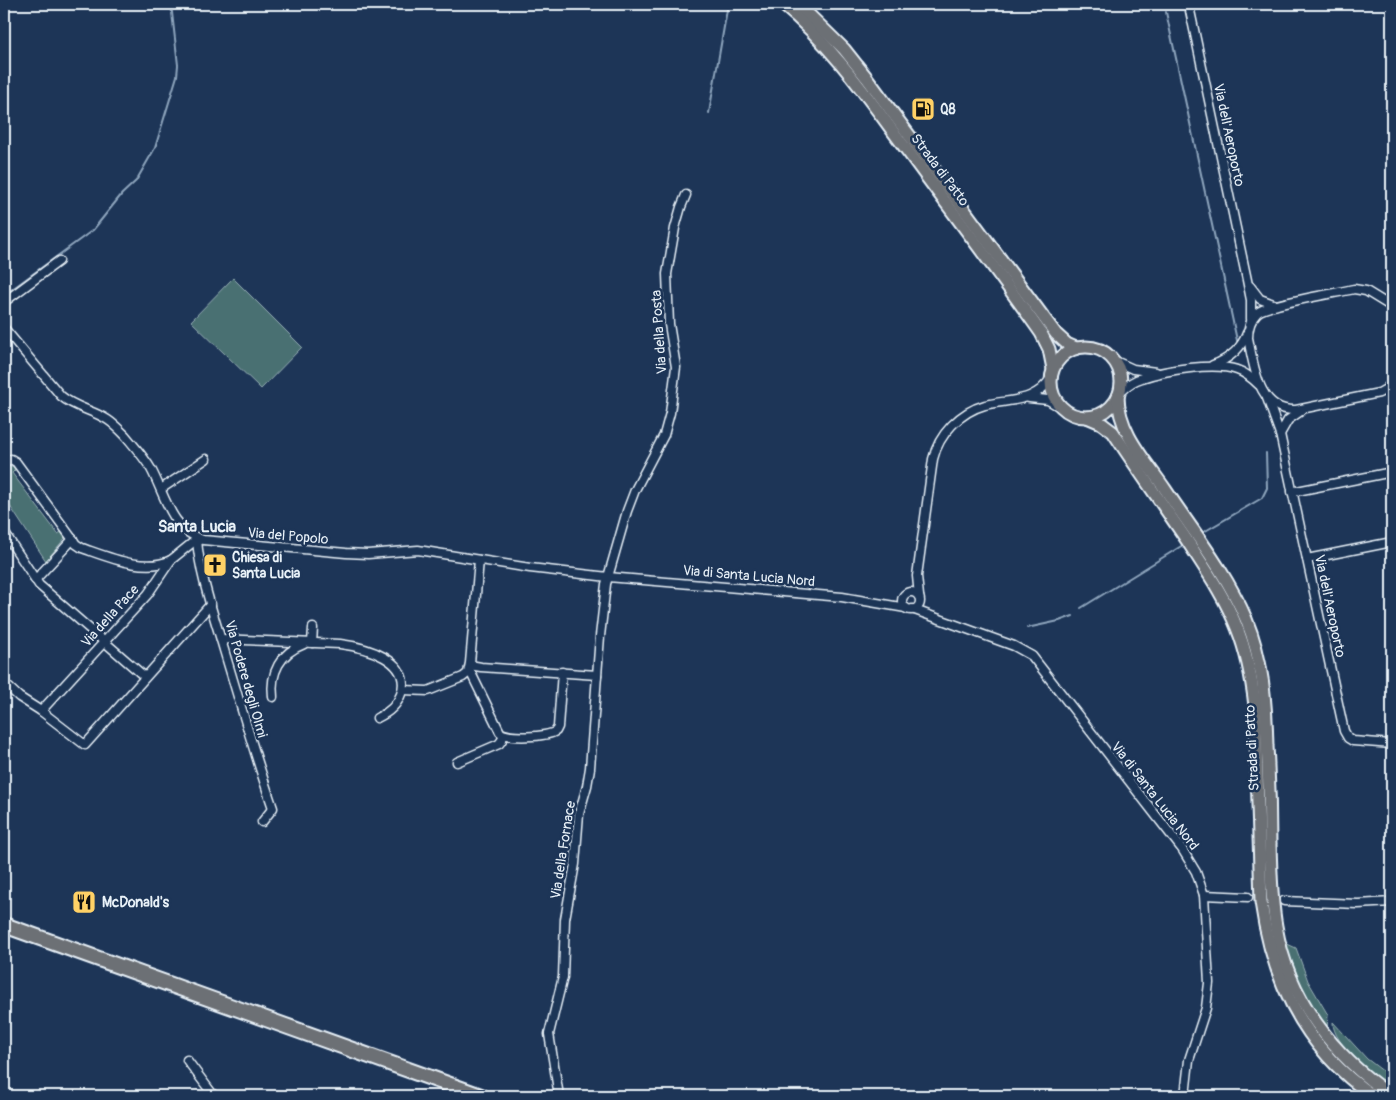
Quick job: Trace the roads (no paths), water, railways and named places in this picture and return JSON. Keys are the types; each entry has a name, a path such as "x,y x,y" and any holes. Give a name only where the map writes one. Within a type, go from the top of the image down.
{"highway":[{"path":"4,925 481,1096"},
{"path":"4,934 457,1096"}],"main road":[{"name":"Strada di Patto","path":"782,4 821,42 845,69 1042,333 1049,349 1052,373"},
{"name":"Strada di Patto","path":"798,4 844,49 1056,334 1067,344 1076,348"},
{"path":"1090,347 1099,349 1113,360 1120,375 1119,394 1107,410 1095,416 1075,415 1064,410 1052,393 1052,373 1064,354 1076,348 1090,347"},
{"name":"Strada di Patto","path":"1119,394 1119,412 1129,437 1224,577 1239,604 1254,642 1261,669 1266,708 1272,896 1276,929 1289,971 1296,988 1312,1016 1331,1043 1365,1077 1392,1096"},
{"name":"Strada di Patto","path":"1087,417 1101,422 1113,432 1201,562 1223,599 1236,626 1250,669 1255,706 1260,888 1265,929 1272,958 1288,998 1310,1034 1345,1074 1373,1096"}],"street":[{"name":"Via dell'Aeroporto","path":"1200,4 1189,5 1251,300 1251,319 1248,330"},
{"name":"Via della Posta","path":"608,577 627,511 635,490 664,435 670,413 676,367 669,324 667,274 675,228 686,195"},
{"path":"4,302 59,261"},
{"name":"Via dell'Aeroporto","path":"1247,280 1260,299 1276,305"},
{"path":"1251,319 1260,311 1276,305 1354,289 1374,295 1392,307"},
{"path":"4,328 61,396 69,402 108,420 124,435 146,462 175,518 188,533 198,539"},
{"path":"1119,394 1141,378 1163,372 1211,366 1223,362 1240,347 1248,330"},
{"path":"1248,330 1248,338 1259,385"},
{"path":"1113,360 1133,369 1163,372"},
{"path":"1211,366 1236,369 1251,377 1259,385"},
{"path":"917,576 903,603 909,609 916,608 920,603 917,576 934,459 940,442 955,422 971,411 986,405 1022,398 1039,392 1045,387 1052,373"},
{"path":"1267,398 1284,409 1304,409 1378,393 1386,389 1392,382"},
{"name":"Via dell'Aeroporto","path":"1259,385 1267,398 1280,434 1344,731 1348,738 1356,742 1392,744"},
{"path":"1022,398 1048,400 1064,410"},
{"path":"1280,434 1288,420 1304,409"},
{"path":"161,489 206,459"},
{"path":"4,463 9,460 16,462 73,540 82,548 134,564 158,565 171,560"},
{"path":"1292,492 1392,472"},
{"path":"4,532 35,580 145,677"},
{"name":"Via del Popolo","path":"198,539 346,553 368,554 418,550 608,577"},
{"name":"Via della Pace","path":"42,711 148,594 171,560 198,539"},
{"name":"Via Podere degli Olmi","path":"198,539 197,549 211,604 260,772 273,808 262,822"},
{"path":"35,580 73,540"},
{"path":"1307,560 1392,542"},
{"path":"479,560 470,667 503,735"},
{"name":"Via di Santa Lucia Nord","path":"608,577 842,597 887,604 909,609 1009,644 1032,656 1182,849 1196,872 1204,895 1209,991 1206,1008 1189,1060 1185,1096"},
{"name":"Via della Fornace","path":"559,1096 549,1034 563,978 565,919 575,864 579,814 590,768 597,675 608,577"},
{"path":"887,604 896,602 906,594 915,593 919,596"},
{"path":"4,683 85,745 211,604"},
{"path":"309,643 313,628"},
{"path":"221,639 347,645 379,655 398,668 402,677 403,690 394,706 386,714 377,718"},
{"path":"273,697 272,680 277,665 291,650 309,643"},
{"path":"470,667 597,675"},
{"path":"403,690 428,691 463,677 470,667"},
{"path":"503,735 547,735 556,731 558,727 562,672"},
{"path":"457,762 499,744 503,735"},
{"path":"1204,895 1248,897"},
{"path":"1284,901 1358,904 1392,902"},
{"path":"188,1060 214,1096"}],"waterway":[{"path":"4,295 93,230 122,194 136,181 155,148 177,76 178,65 171,4"},
{"path":"709,113 728,4"},
{"path":"1166,12 1238,345"},
{"path":"1202,533 1262,498 1267,488 1266,453"},
{"path":"1081,608 1183,545"},
{"path":"1027,628 1073,616"}],"place":[{"name":"Q8","path":"923,109"},
{"name":"Chiesa di Santa Lucia","path":"215,565"},
{"name":"McDonald's","path":"84,902"}],"district":[{"name":"Santa Lucia","path":"197,527"}]}
